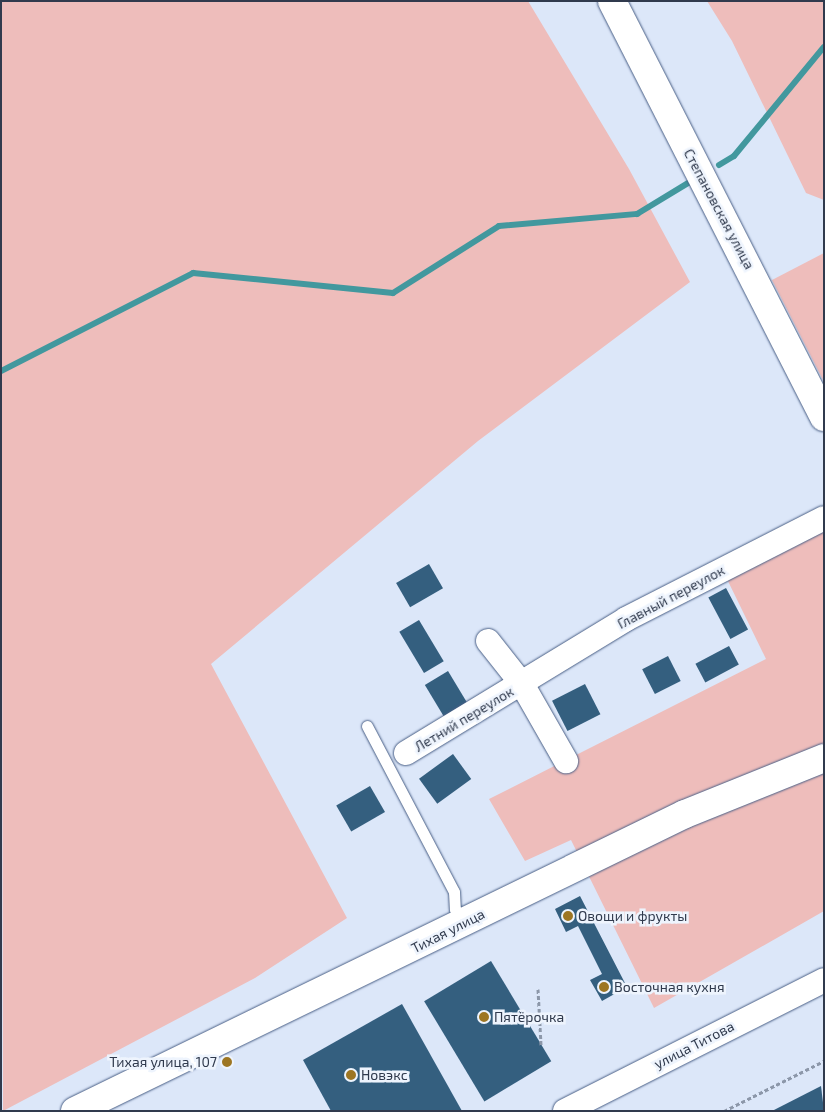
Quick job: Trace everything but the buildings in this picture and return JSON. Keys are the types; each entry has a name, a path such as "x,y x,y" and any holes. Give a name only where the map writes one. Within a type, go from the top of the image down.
{"street":[{"name":"Степановская улица","path":"612,1 824,417"},
{"name":"Главный переулок","path":"522,684 626,619 824,518"},
{"path":"488,641 522,684 566,762"},
{"name":"Летний переулок","path":"406,753 522,684"},
{"name":"Тихая улица","path":"75,1111 685,814 824,758"},
{"name":"улица Титова","path":"565,1111 824,980"}],"lane":[{"path":"367,726 454,892 455,908 462,923"}],"path":[{"path":"538,989 541,1045"},
{"path":"724,1111 824,1061"}],"shaded area":[{"path":"1,1 528,1 629,169 690,282 478,441 211,664 347,918 255,978 3,1111"},
{"path":"707,1 824,1 824,200 806,193 732,41"},
{"path":"824,253 824,382 772,280"},
{"path":"824,521 824,911 654,1008 571,840 525,861 489,799 766,659 725,575"}],"waterway":[{"path":"719,165 734,156 824,47"},
{"path":"1,371 193,273 393,293 499,226 637,214 688,183"}],"place":[{"name":"Овощи и фрукты","path":"568,916"},
{"name":"Восточная кухня","path":"604,987"},
{"name":"Пятёрочка","path":"484,1017"},
{"name":"Тихая улица, 107","path":"227,1062"},
{"name":"Новэкс","path":"351,1075"}]}
